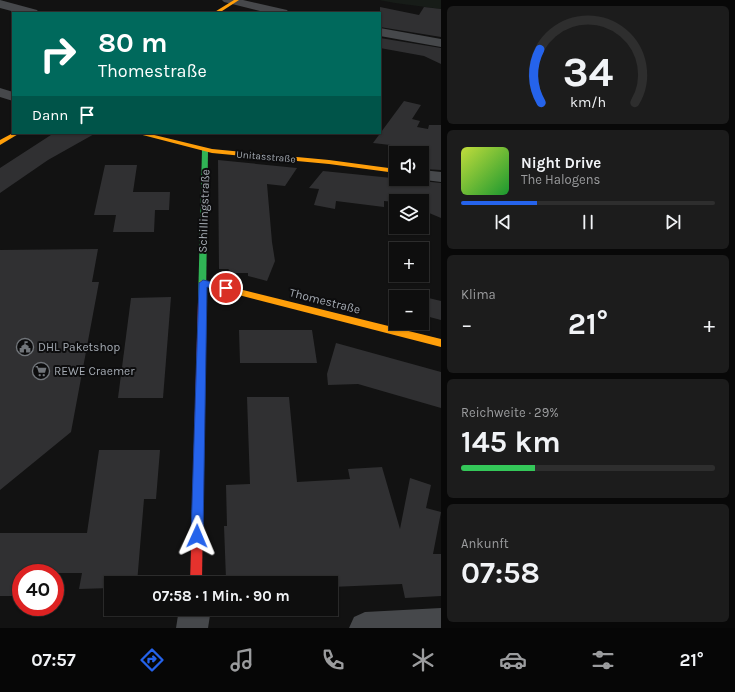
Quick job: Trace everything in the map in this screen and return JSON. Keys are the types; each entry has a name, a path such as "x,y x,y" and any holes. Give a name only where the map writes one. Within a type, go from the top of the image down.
{"street":[{"path":"216,12 233,1 279,12"},
{"path":"0,4 29,12"},
{"path":"381,32 441,43"},
{"path":"0,92 12,97"},
{"path":"0,143 15,134"},
{"name":"Unitasstraße","path":"142,134 205,150 329,162 389,170"},
{"name":"Schillingstraße","path":"196,576 205,150"},
{"path":"429,176 441,177"},
{"name":"Thomestraße","path":"203,283 441,343"},
{"path":"192,628 193,616"},
{"path":"365,628 441,624"}],"shaded area":[{"path":"379,0 441,0 441,9 395,3"}],"building":[{"path":"380,7 419,15 424,7 441,9 441,37 381,27"},
{"path":"381,38 441,48 441,64 424,56 381,48"},
{"path":"404,101 421,105 412,119 420,121 417,127 428,129 429,125 441,125 441,170 429,169 429,146 399,146 373,143"},
{"path":"52,134 94,134 48,160 0,193 0,168"},
{"path":"218,160 297,168 285,186 267,184 275,261 267,281 248,276 248,273 233,273 228,269 219,269"},
{"path":"105,165 137,165 133,192 170,192 169,210 155,210 154,232 113,232 116,215 94,215"},
{"path":"323,171 389,178 389,186 429,186 429,182 441,183 441,218 429,213 429,194 389,194 389,201 384,201 384,207 336,201 335,209 314,205 319,189 309,188"},
{"name":"REWE Craemer","path":"98,249 92,282 99,282 71,432 0,490 0,250"},
{"path":"171,297 163,398 118,398 131,298"},
{"path":"429,298 441,301 441,320 429,317"},
{"path":"239,330 312,330 317,363 240,363"},
{"path":"336,343 441,372 441,408 358,384 328,385 327,374"},
{"path":"247,397 289,397 297,482 350,479 348,469 382,467 400,529 410,478 431,485 426,508 441,512 433,554 441,554 441,596 405,598 402,584 338,587 338,576 226,576 224,526 227,526 226,485 250,484"},
{"path":"99,450 160,450 156,499 144,499 138,576 104,576 104,588 79,589 82,573 64,573 64,564 12,564 12,596 0,596 0,533 87,533"}],"traffic: fast":[{"path":"202,302 205,150"}],"traffic: slow":[{"path":"217,12 237,0"},
{"path":"0,143 15,134"},
{"path":"142,134 212,151 329,162 389,170"},
{"path":"203,283 441,343"}],"traffic: jam":[{"path":"196,576 202,302"}],"place":[{"name":"DHL Paketshop","path":"25,347"},
{"name":"REWE Craemer","path":"41,371"}],"route":[{"path":"197,536 203,283 226,288"}]}
